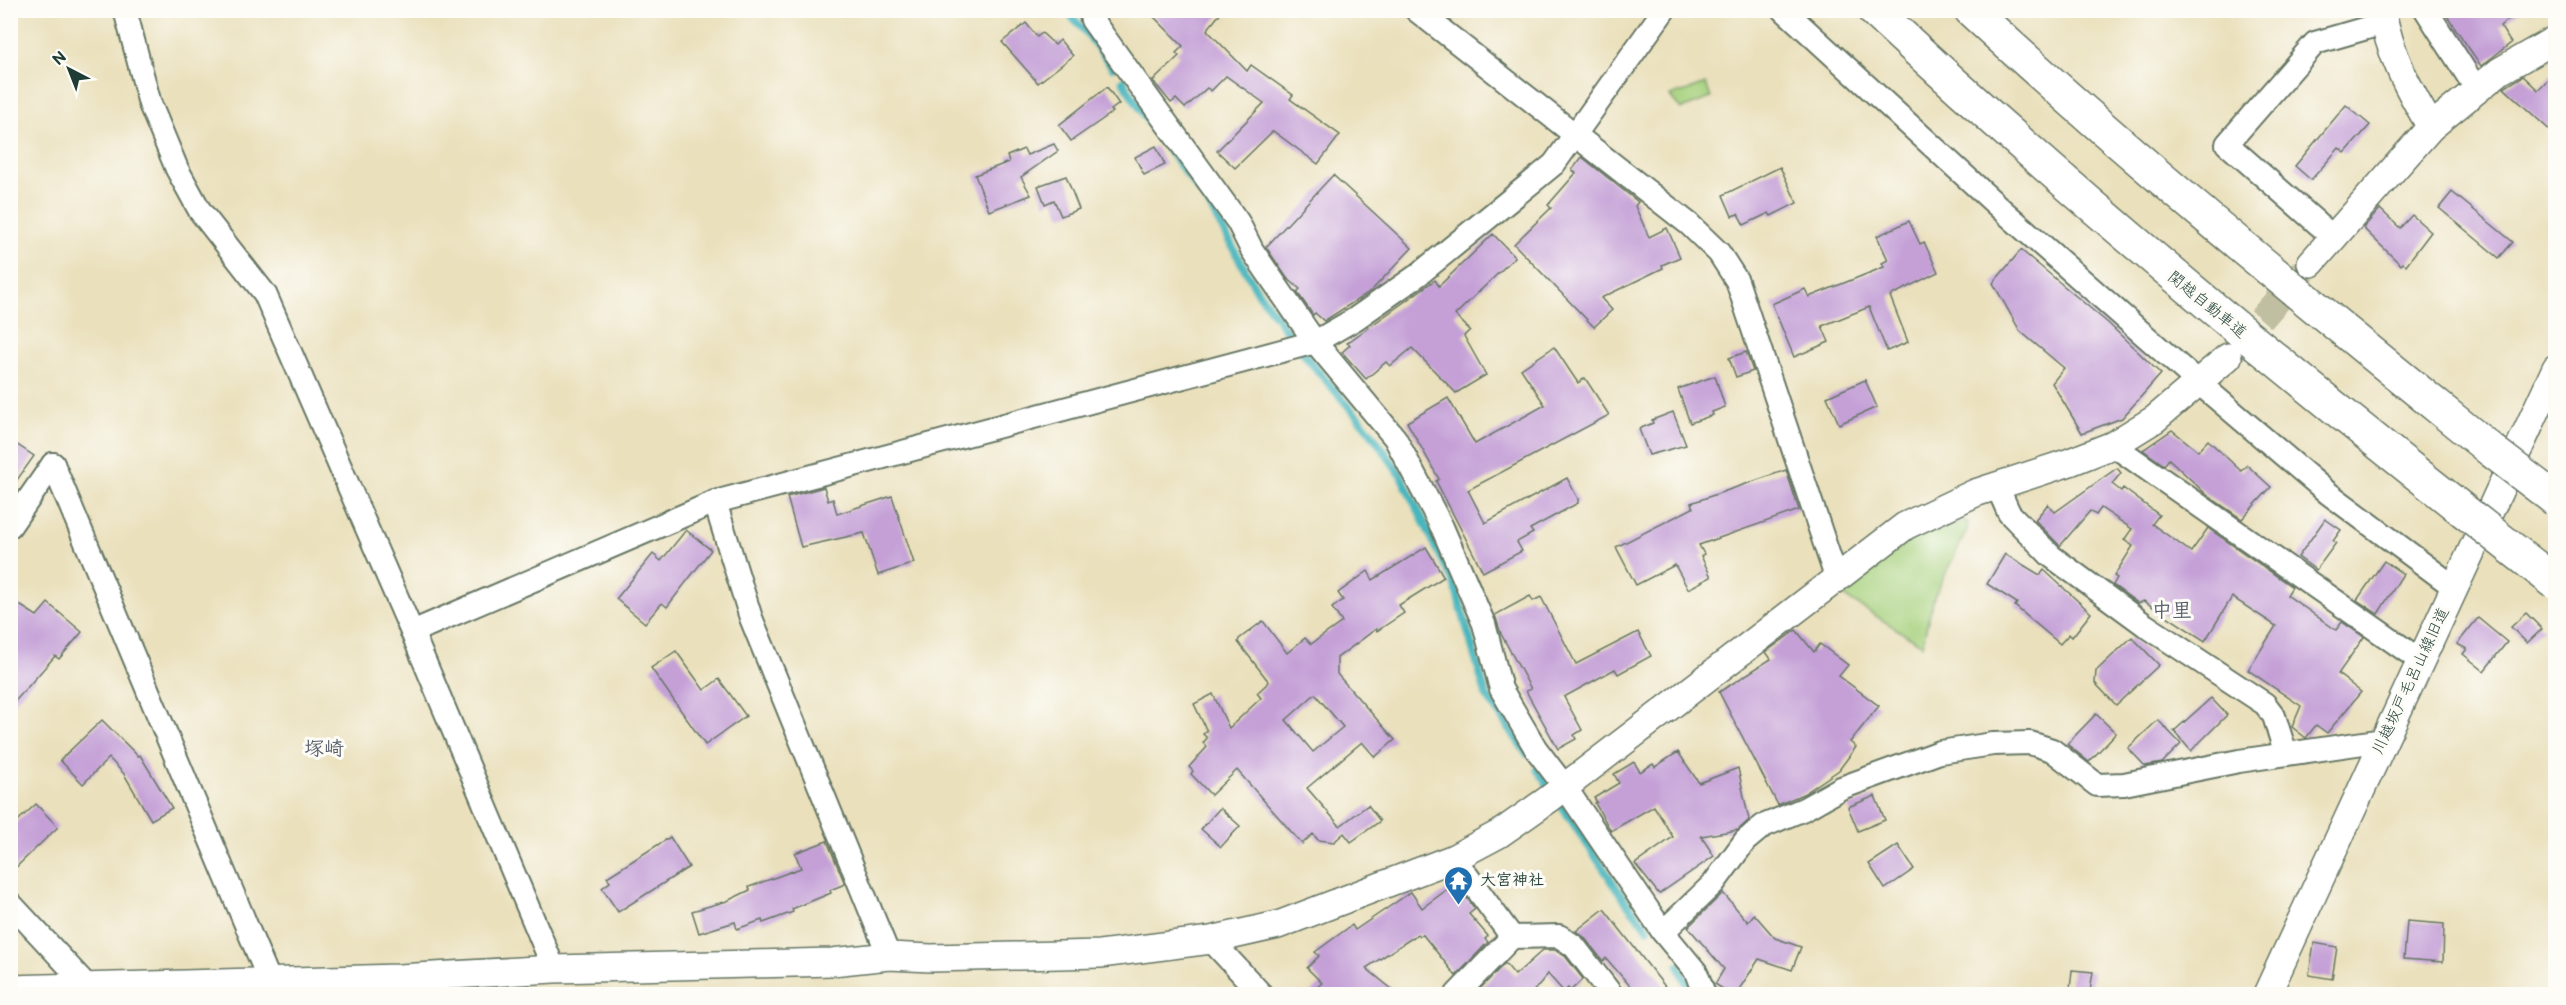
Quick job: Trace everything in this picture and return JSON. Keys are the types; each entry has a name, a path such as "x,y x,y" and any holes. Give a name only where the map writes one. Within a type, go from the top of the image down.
{"highway":[{"path":"1851,10 1883,37 1932,64"},
{"name":"関越自動車道","path":"1874,10 2158,265 2308,388 2556,583"},
{"path":"1971,10 2118,142 2259,262 2492,452 2556,500"}],"street":[{"path":"125,10 150,104 177,169 200,211 265,294 412,632 554,969"},
{"path":"1090,10 1092,20 1238,222 1307,345 1395,438 1445,533 1484,624 1501,689 1559,791 1696,972 1704,994"},
{"path":"1416,10 1689,224 1719,253 1737,281 1836,577"},
{"path":"412,632 715,502 1307,345 1355,319 1427,268 1554,164 1664,10"},
{"path":"1784,10 2001,209 2200,384 2328,493 2454,587"},
{"path":"2426,10 2477,90"},
{"path":"2333,237 2228,144 2315,43 2383,17 2407,86 2431,127"},
{"path":"2311,263 2431,127 2500,71 2556,39"},
{"path":"10,989 103,990 270,982 399,986 554,969 831,962 889,956 931,958 1100,954 1210,940 1278,925 1454,858 1499,834 1559,791 1905,526 1938,508 2114,445 2155,419 2200,384 2228,357"},
{"name":"川越坂戸毛呂山線旧道","path":"2267,994 2556,368"},
{"path":"2114,445 2421,661"},
{"path":"10,526 53,464 270,982"},
{"path":"1997,486 2008,513 2051,556 2145,625 2265,704 2274,716 2286,754"},
{"path":"715,502 751,618 889,956"},
{"path":"1664,932 1714,883 1745,841 1763,826 1804,809 1841,788 1940,752 1993,744 2030,743 2052,750 2097,785 2124,784 2286,754 2384,740"},
{"path":"1454,858 1512,937"},
{"path":"10,903 103,990"},
{"path":"1457,994 1512,937 1559,936 1574,946 1611,994"},
{"path":"1210,940 1261,994"}],"green space":[{"path":"1706,84 1711,98 1681,109 1670,96"},
{"path":"1964,522 1968,523 1967,530 1934,597 1922,645 1839,593 1914,538"}],"building":[{"path":"1147,10 1223,10 1207,30 1247,71 1251,65 1293,95 1290,99 1340,135 1318,164 1273,131 1235,168 1217,151 1264,103 1226,76 1211,91 1207,88 1185,108 1176,99 1171,103 1153,81 1179,56 1176,53 1183,46"},
{"path":"2443,10 2522,10 2500,26 2511,43 2481,66"},
{"path":"1026,23 1037,37 1042,33 1055,45 1060,40 1073,56 1038,83 1002,42"},
{"path":"2556,71 2556,136 2504,88 2523,76 2538,90"},
{"path":"1107,87 1119,104 1111,110 1113,112 1071,141 1059,125"},
{"path":"2346,105 2370,125 2345,153 2339,148 2311,180 2295,166"},
{"path":"1054,144 1058,151 1021,177 1031,195 989,211 975,175 1009,162 1007,156 1024,149 1027,155"},
{"path":"1156,146 1165,165 1144,175 1135,157"},
{"path":"1582,157 1638,202 1635,206 1649,237 1667,228 1680,257 1662,265 1663,268 1601,298 1612,310 1594,327 1514,244 1551,208 1548,205 1576,173 1572,170"},
{"path":"1780,167 1797,203 1771,216 1769,213 1744,225 1738,214 1732,216 1723,195"},
{"path":"1333,175 1412,248 1371,291 1324,321 1315,313 1313,315 1297,292 1300,289 1287,278 1266,247"},
{"path":"1066,176 1079,209 1061,216 1054,200 1045,204 1038,186"},
{"path":"2452,192 2513,242 2499,258 2439,208"},
{"path":"2380,209 2400,228 2412,215 2431,232 2406,265 2403,263 2401,265 2363,228"},
{"path":"1909,221 1920,244 1924,242 1938,272 1890,296 1908,342 1887,351 1869,307 1822,326 1829,342 1794,357 1772,304 1805,289 1809,297 1884,267 1882,263 1888,260 1877,236"},
{"path":"1493,234 1515,257 1455,315 1470,330 1464,336 1486,375 1456,393 1412,348 1390,366 1386,362 1366,379 1342,352 1350,345 1347,343 1435,280 1439,286"},
{"path":"2021,250 2108,323 2161,374 2122,418 2082,433 2052,383 2064,368 2020,331 1993,283"},
{"path":"1554,347 1578,383 1585,378 1609,415 1468,490 1485,523 1567,478 1578,499 1578,503 1530,529 1533,533 1517,542 1522,551 1483,572 1436,481 1439,479 1407,422 1448,398 1475,444 1545,405 1521,369"},
{"path":"1746,352 1753,371 1736,377 1729,358"},
{"path":"1715,376 1725,407 1712,412 1713,415 1690,423 1678,389"},
{"path":"1865,380 1877,407 1839,424 1827,397"},
{"path":"1673,412 1686,445 1649,455 1639,429 1653,423 1652,420"},
{"path":"2172,430 2198,451 2208,440 2241,471 2247,465 2271,487 2242,519 2207,495 2169,459 2164,465 2143,450"},
{"path":"10,440 34,456 10,490"},
{"path":"2117,468 2121,473 2112,484 2121,491 2123,488 2159,515 2152,524 2191,552 2208,528 2292,587 2287,595 2336,630 2342,622 2364,637 2338,674 2361,692 2327,733 2316,725 2306,738 2292,727 2301,706 2248,670 2276,626 2232,597 2205,641 2144,601 2138,603 2113,585 2117,578 2114,576 2133,546 2124,540 2132,529 2101,508 2096,515 2090,511 2060,546 2035,520 2048,504 2055,512"},
{"path":"1786,470 1799,510 1699,545 1704,554 1701,556 1711,577 1688,589 1675,565 1636,585 1616,547 1693,508 1691,503"},
{"path":"824,487 828,501 833,499 837,514 892,496 914,563 878,575 864,533 801,547 787,497"},
{"path":"2325,519 2341,530 2333,541 2336,543 2316,570 2298,557"},
{"path":"686,530 711,550 667,607 662,603 645,623 616,599 653,554 661,561"},
{"path":"1426,547 1444,577 1399,605 1404,613 1377,631 1376,629 1337,658 1337,674 1395,740 1375,757 1362,742 1307,788 1340,826 1368,805 1380,821 1351,842 1344,833 1334,842 1318,840 1313,834 1302,844 1237,770 1211,795 1191,774 1193,771 1189,767 1207,747 1203,743 1207,738 1203,734 1207,731 1194,704 1213,694 1229,728 1261,698 1257,693 1269,682 1238,642 1239,639 1263,621 1287,653 1305,638 1311,644 1342,622 1332,608 1343,600 1338,593 1368,571 1373,580","holes":["1315,694 1343,727 1313,752 1286,720"]},
{"path":"2005,554 2040,575 2044,570 2091,613 2072,637 2069,634 2060,644 2015,606 2017,603 1987,584"},
{"path":"2384,561 2403,574 2378,614 2357,600"},
{"path":"1530,596 1533,601 1541,597 1576,664 1638,632 1651,656 1618,674 1615,669 1564,697 1582,730 1574,735 1576,739 1558,749 1526,691 1531,689 1501,634 1495,615"},
{"path":"10,599 37,616 48,603 82,632 59,659 55,656 10,707"},
{"path":"2526,613 2542,629 2527,643 2511,627"},
{"path":"2478,618 2507,642 2484,671 2463,654 2467,649 2457,644"},
{"path":"1796,630 1814,652 1820,644 1848,665 1839,676 1879,706 1850,742 1856,747 1839,770 1805,793 1778,805 1719,692 1771,659 1766,652"},
{"path":"2132,637 2159,665 2116,705 2095,683 2096,671"},
{"path":"676,651 704,690 719,679 746,716 705,745 651,668"},
{"path":"2211,698 2227,715 2191,751 2174,731"},
{"path":"2096,714 2116,733 2089,762 2067,744"},
{"path":"102,720 138,756 140,755 172,808 151,820 124,774 109,758 83,784 60,760"},
{"path":"2158,720 2181,744 2162,763 2145,766 2128,748"},
{"path":"1678,752 1699,783 1738,768 1749,820 1738,830 1701,836 1714,856 1659,894 1635,864 1673,837 1654,806 1611,831 1594,798 1619,783 1614,774 1634,762 1640,772 1653,764 1655,767"},
{"path":"1875,796 1885,820 1858,831 1848,807"},
{"path":"36,804 58,827 10,873 10,828"},
{"path":"1220,808 1240,826 1221,847 1201,829"},
{"path":"670,837 689,867 618,912 602,888 610,882 607,877"},
{"path":"827,841 845,884 830,890 831,893 792,909 793,912 763,923 762,920 737,929 735,922 699,933 692,911 727,901 750,890 749,887 801,868 795,853"},
{"path":"1898,845 1914,869 1885,889 1869,864"},
{"path":"1452,886 1455,890 1459,887 1475,909 1469,914 1488,936 1485,939 1488,942 1456,976 1423,935 1418,934 1366,968 1398,994 1309,994 1322,983 1307,968 1319,956 1315,952 1352,925 1355,930 1411,892 1422,908"},
{"path":"1723,893 1748,922 1754,914 1775,938 1801,947 1792,970 1759,959 1736,994 1731,994 1715,984 1724,969 1688,927"},
{"path":"1604,909 1671,994 1637,994 1606,958 1603,961 1584,937 1576,931"},
{"path":"2407,921 2444,924 2443,962 2404,959"},
{"path":"2314,943 2337,947 2332,979 2309,975"},
{"path":"1543,950 1555,950 1565,956 1583,979 1570,991 1568,988 1564,992 1548,974 1531,994 1475,994 1505,963 1515,975"},
{"path":"2072,970 2093,972 2090,991 2070,989"}],"waterway":[{"path":"1065,10 1087,33 1112,67"},
{"path":"1123,81 1152,128 1207,201 1257,291 1310,362 1369,430 1400,474 1454,583 1486,695 1527,754"},
{"path":"1537,769 1626,902 1648,929"},
{"path":"1679,966 1691,994"}],"tunnel":[{"path":"2234,350 2304,270"}],"place":[{"name":"大宮神社","path":"1459,906"}],"district":[{"name":"中里","path":"2172,611"},
{"name":"塚崎","path":"324,749"}]}
